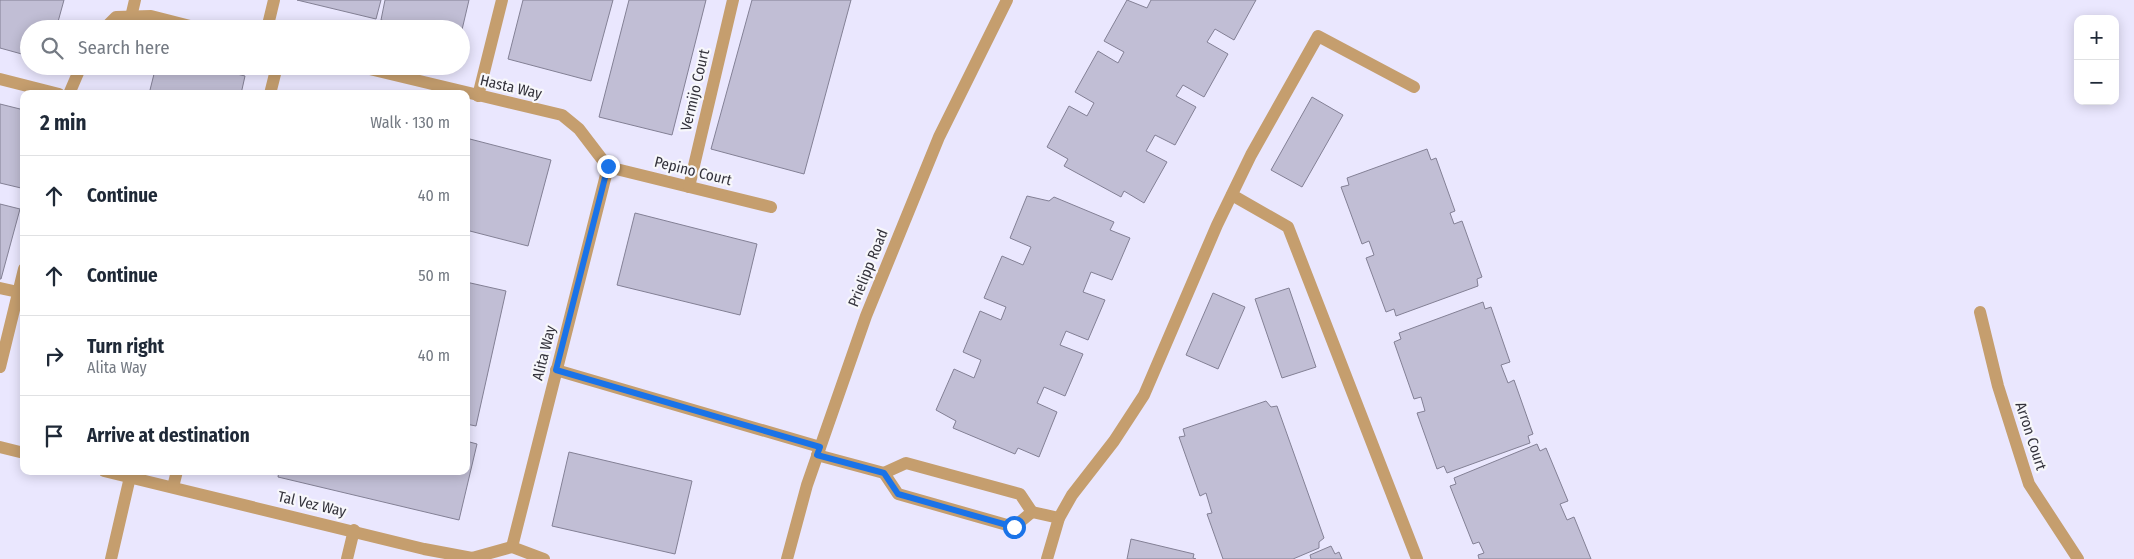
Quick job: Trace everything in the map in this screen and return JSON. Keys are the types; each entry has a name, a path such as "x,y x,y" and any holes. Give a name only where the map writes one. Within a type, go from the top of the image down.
{"street":[{"path":"131,17 135,0"},
{"path":"269,20 274,0"},
{"path":"478,96 502,0"},
{"name":"Vermijo Court","path":"689,187 733,0"},
{"name":"Prielipp Road","path":"787,559 819,451 866,316 939,137 1007,0"},
{"path":"113,20 116,17 151,16 167,20"},
{"path":"1047,559 1059,518 1072,496 1114,441 1144,395 1232,195 1318,36 1414,87"},
{"path":"72,90 77,75"},
{"path":"271,90 275,75"},
{"name":"Hasta Way","path":"393,75 454,90"},
{"path":"0,79 43,90"},
{"name":"Hasta Way","path":"470,94 562,116 579,129 608,166"},
{"name":"Pepino Court","path":"608,166 771,207"},
{"name":"Alita Way","path":"512,547 608,166"},
{"path":"1232,195 1288,227 1417,559"},
{"path":"0,367 20,284"},
{"path":"0,288 18,292"},
{"name":"Arron Court","path":"1980,312 1998,386 2029,484 2078,559"},
{"path":"556,370 819,451 884,473 898,494 1014,527 1032,512"},
{"path":"0,447 20,452"},
{"path":"884,473 906,463 1020,494 1032,512 1059,518"},
{"name":"Tal Vez Way","path":"121,475 354,530 424,549 472,558 512,547"},
{"path":"173,488 176,475"},
{"path":"111,559 130,477"},
{"path":"347,559 354,530"},
{"path":"512,547 544,559"}],"building":[{"path":"0,0 64,0 58,20 20,20 20,54 0,48"},
{"path":"297,0 381,0 376,19"},
{"path":"385,0 469,0 464,20 381,20"},
{"path":"523,0 613,0 591,81 508,59"},
{"path":"629,0 706,0 672,135 599,117"},
{"path":"752,0 851,0 804,174 711,149"},
{"path":"1127,0 1147,8 1151,0 1256,0 1234,40 1215,29 1207,42 1228,54 1204,97 1183,85 1176,96 1196,107 1175,145 1155,135 1146,151 1167,162 1144,203 1124,191 1121,197 1064,166 1068,159 1047,147 1069,106 1087,116 1094,103 1075,92 1098,51 1118,63 1124,52 1104,41"},
{"path":"154,75 245,76 242,90 150,90"},
{"path":"1312,97 1343,115 1302,187 1271,170"},
{"path":"0,104 20,109 20,188 0,183"},
{"path":"470,139 551,160 528,246 470,231"},
{"path":"1427,149 1431,160 1436,158 1455,211 1450,213 1454,224 1462,221 1482,277 1477,279 1478,286 1396,316 1394,309 1386,312 1366,258 1374,255 1369,241 1362,244 1341,187 1349,185 1347,178"},
{"path":"1027,196 1049,201 1054,197 1114,222 1110,230 1130,238 1112,280 1091,272 1083,292 1105,300 1088,340 1066,331 1060,345 1083,354 1065,396 1044,387 1037,403 1057,412 1039,457 1018,448 1015,454 953,428 956,421 936,410 954,369 974,378 981,360 963,352 980,311 1001,320 1006,307 984,298 1002,256 1023,265 1031,247 1010,238"},
{"path":"0,204 20,209 1,279 0,279"},
{"path":"635,213 757,244 740,315 617,285"},
{"path":"470,283 506,291 476,426 470,425"},
{"path":"1289,288 1316,367 1282,378 1255,299"},
{"path":"1213,293 1245,307 1218,369 1186,355"},
{"path":"1483,302 1485,309 1491,307 1510,362 1501,365 1508,383 1514,380 1533,434 1528,436 1530,443 1447,473 1444,466 1437,469 1417,413 1425,411 1421,397 1414,399 1394,342 1401,339 1399,333"},
{"path":"1266,401 1271,407 1277,406 1324,538 1319,542 1319,548 1293,559 1223,559 1207,514 1212,513 1206,493 1200,496 1179,437 1185,436 1183,429"},
{"path":"470,442 477,444 470,474"},
{"path":"1537,444 1540,451 1546,448 1568,501 1560,504 1567,520 1574,517 1591,559 1479,559 1478,555 1484,553 1479,542 1473,544 1450,486 1456,484 1454,478"},
{"path":"569,452 692,481 675,554 552,526"},
{"path":"278,475 470,475 459,520 278,477"},
{"path":"1131,539 1194,554 1193,558 1196,559 1127,559"},
{"path":"1331,546 1335,554 1339,552 1342,559 1311,559 1310,555"}],"route":[{"path":"608,166 556,370 820,447 817,455 884,473 898,494 1014,527"}]}
